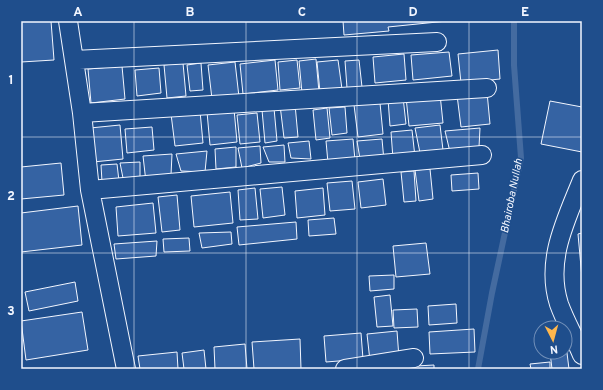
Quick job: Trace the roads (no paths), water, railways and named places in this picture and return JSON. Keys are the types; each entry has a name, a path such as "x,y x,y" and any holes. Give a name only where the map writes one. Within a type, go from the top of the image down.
{"street":[{"path":"68,21 82,113 90,190 126,369"},
{"path":"74,60 437,42"},
{"path":"82,113 487,88"},
{"path":"90,190 482,156"},
{"path":"582,180 560,233 553,271 559,304 582,355"},
{"path":"345,369 414,358"}],"waterway":[{"name":"Bhairoba Nullah","path":"478,369 492,293 521,158 514,65 514,21"}]}
